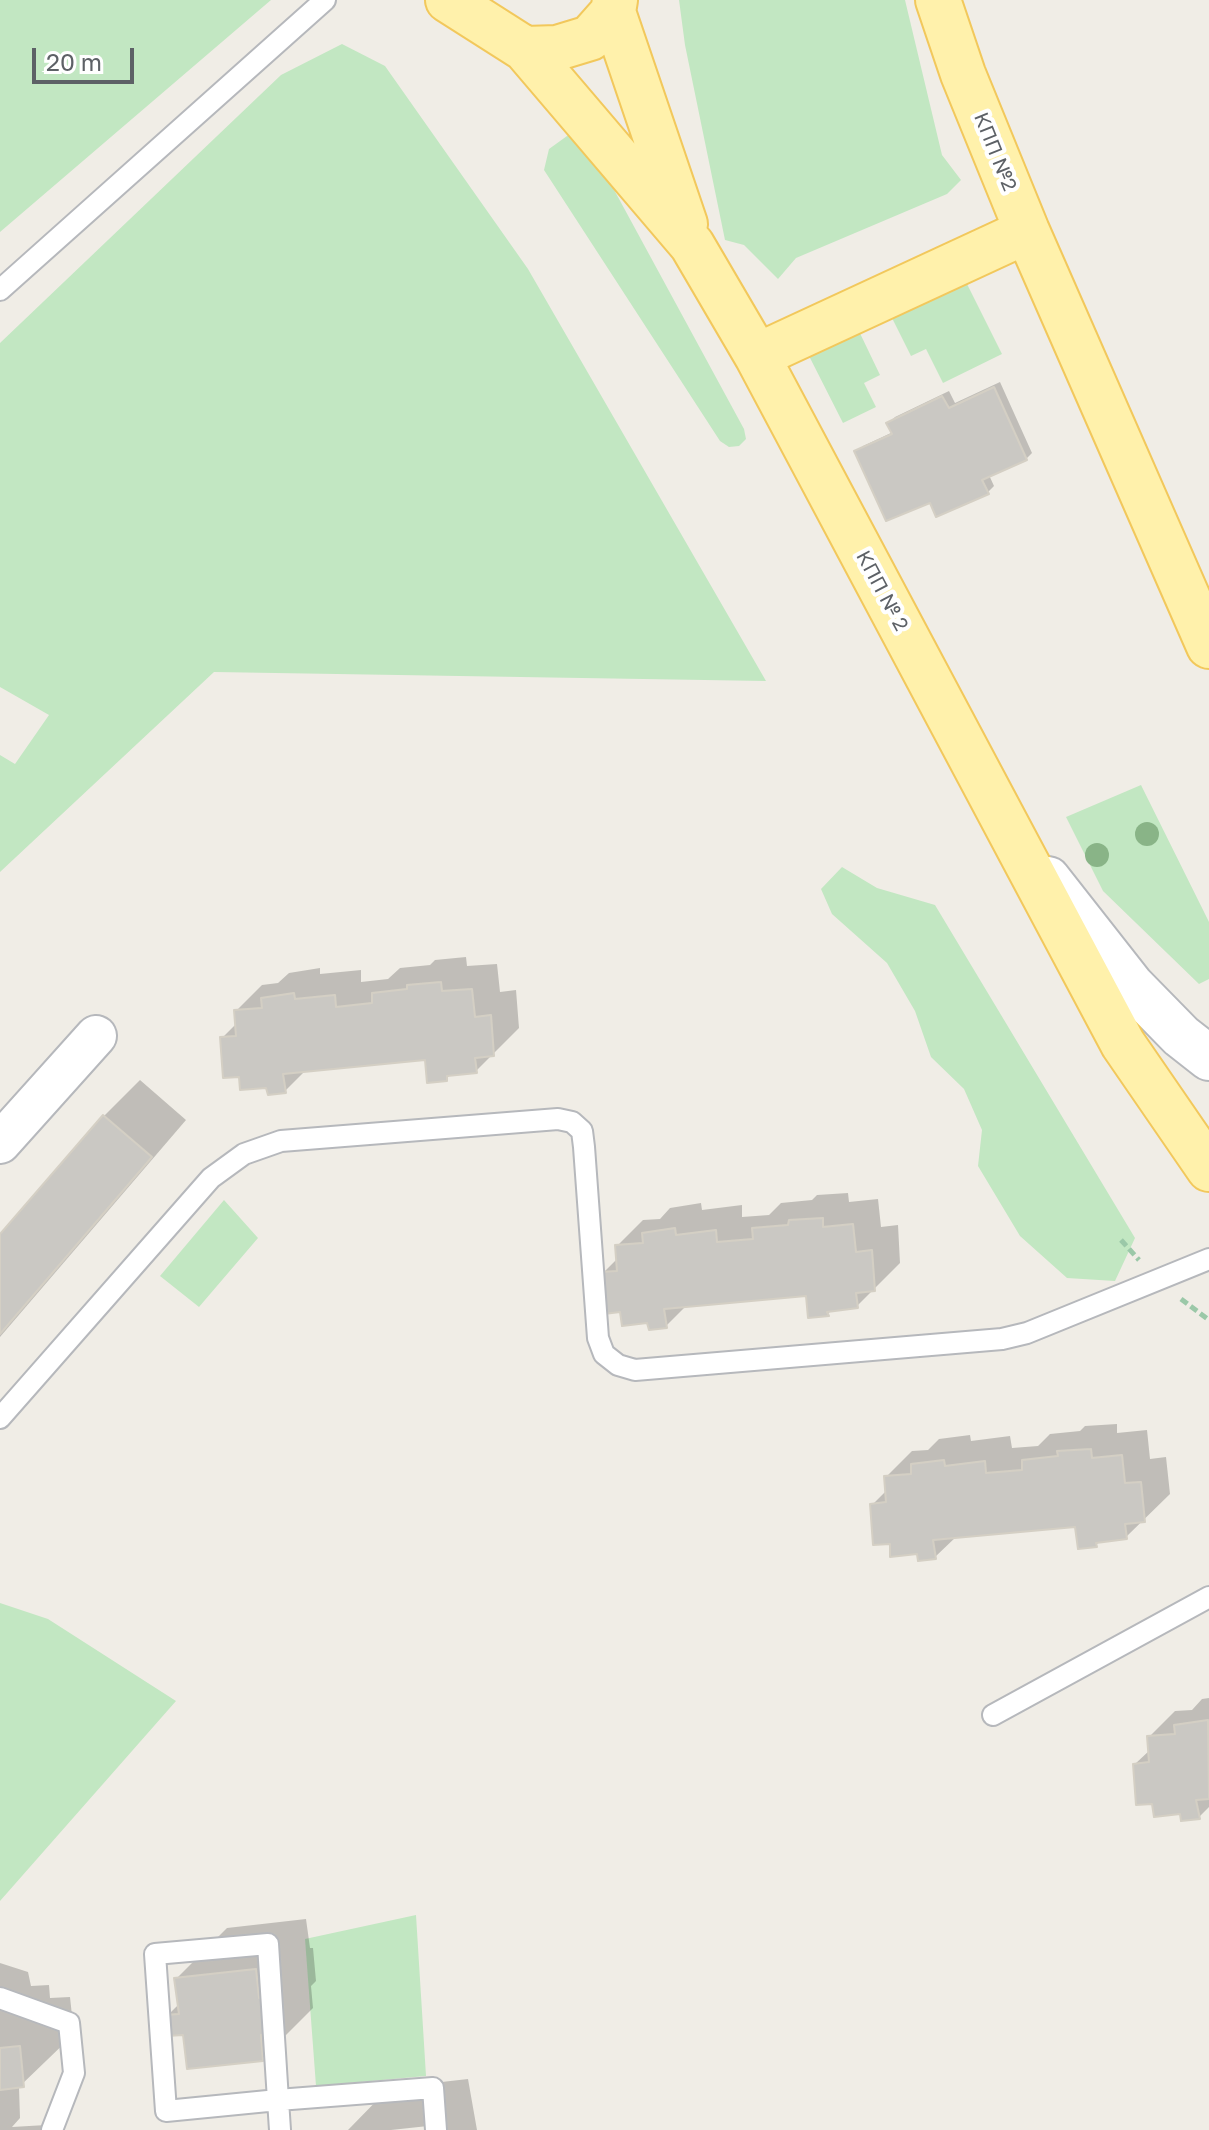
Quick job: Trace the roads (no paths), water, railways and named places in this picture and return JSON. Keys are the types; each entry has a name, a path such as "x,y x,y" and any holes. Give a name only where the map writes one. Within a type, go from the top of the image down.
{"main road":[{"path":"448,0 525,49 692,245 757,356 1027,231 1209,646"},
{"name":"КПП №2","path":"938,0 963,74 1027,231"},
{"path":"525,49 557,48 590,38 614,6"},
{"path":"614,6 692,245"},
{"name":"КПП № 2","path":"757,356 1123,1044 1209,1169"}],"street":[{"path":"1007,826 1132,986 1181,1036 1209,1058"},
{"path":"0,1143 96,1036"}],"lane":[{"path":"0,290 325,0"},
{"path":"0,1418 211,1178 244,1154 281,1141 558,1119 572,1122 582,1131 584,1147 598,1338 604,1354 618,1365 635,1370 1002,1339 1027,1333 1209,1259"},
{"path":"993,1715 1209,1597"},
{"path":"280,2130 278,2100 268,1944 155,1954 166,2111 278,2100 433,2088 436,2130"},
{"path":"0,1998 69,2023 74,2073 52,2130"}]}
